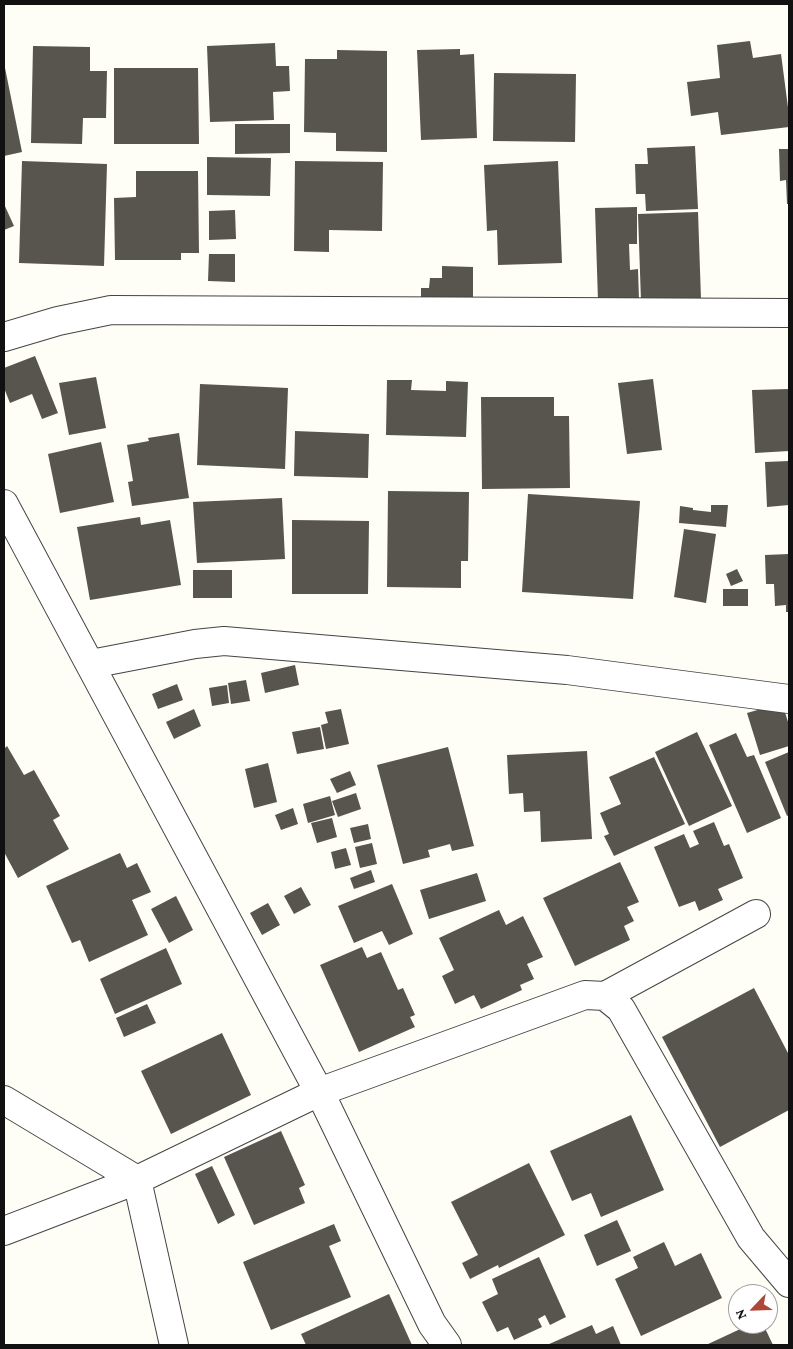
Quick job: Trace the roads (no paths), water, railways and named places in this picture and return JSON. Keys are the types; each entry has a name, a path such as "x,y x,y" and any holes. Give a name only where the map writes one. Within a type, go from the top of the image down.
{"street":[{"path":"4,337 58,321 111,310 789,313"},
{"path":"4,504 318,1092 432,1324 447,1345"},
{"path":"91,664 195,644 224,641 568,670 789,699"},
{"path":"4,1231 137,1180 318,1092 584,995 605,996 756,914"},
{"path":"605,996 621,1009 751,1238 789,1283"},
{"path":"4,1100 137,1180 174,1345"}]}
